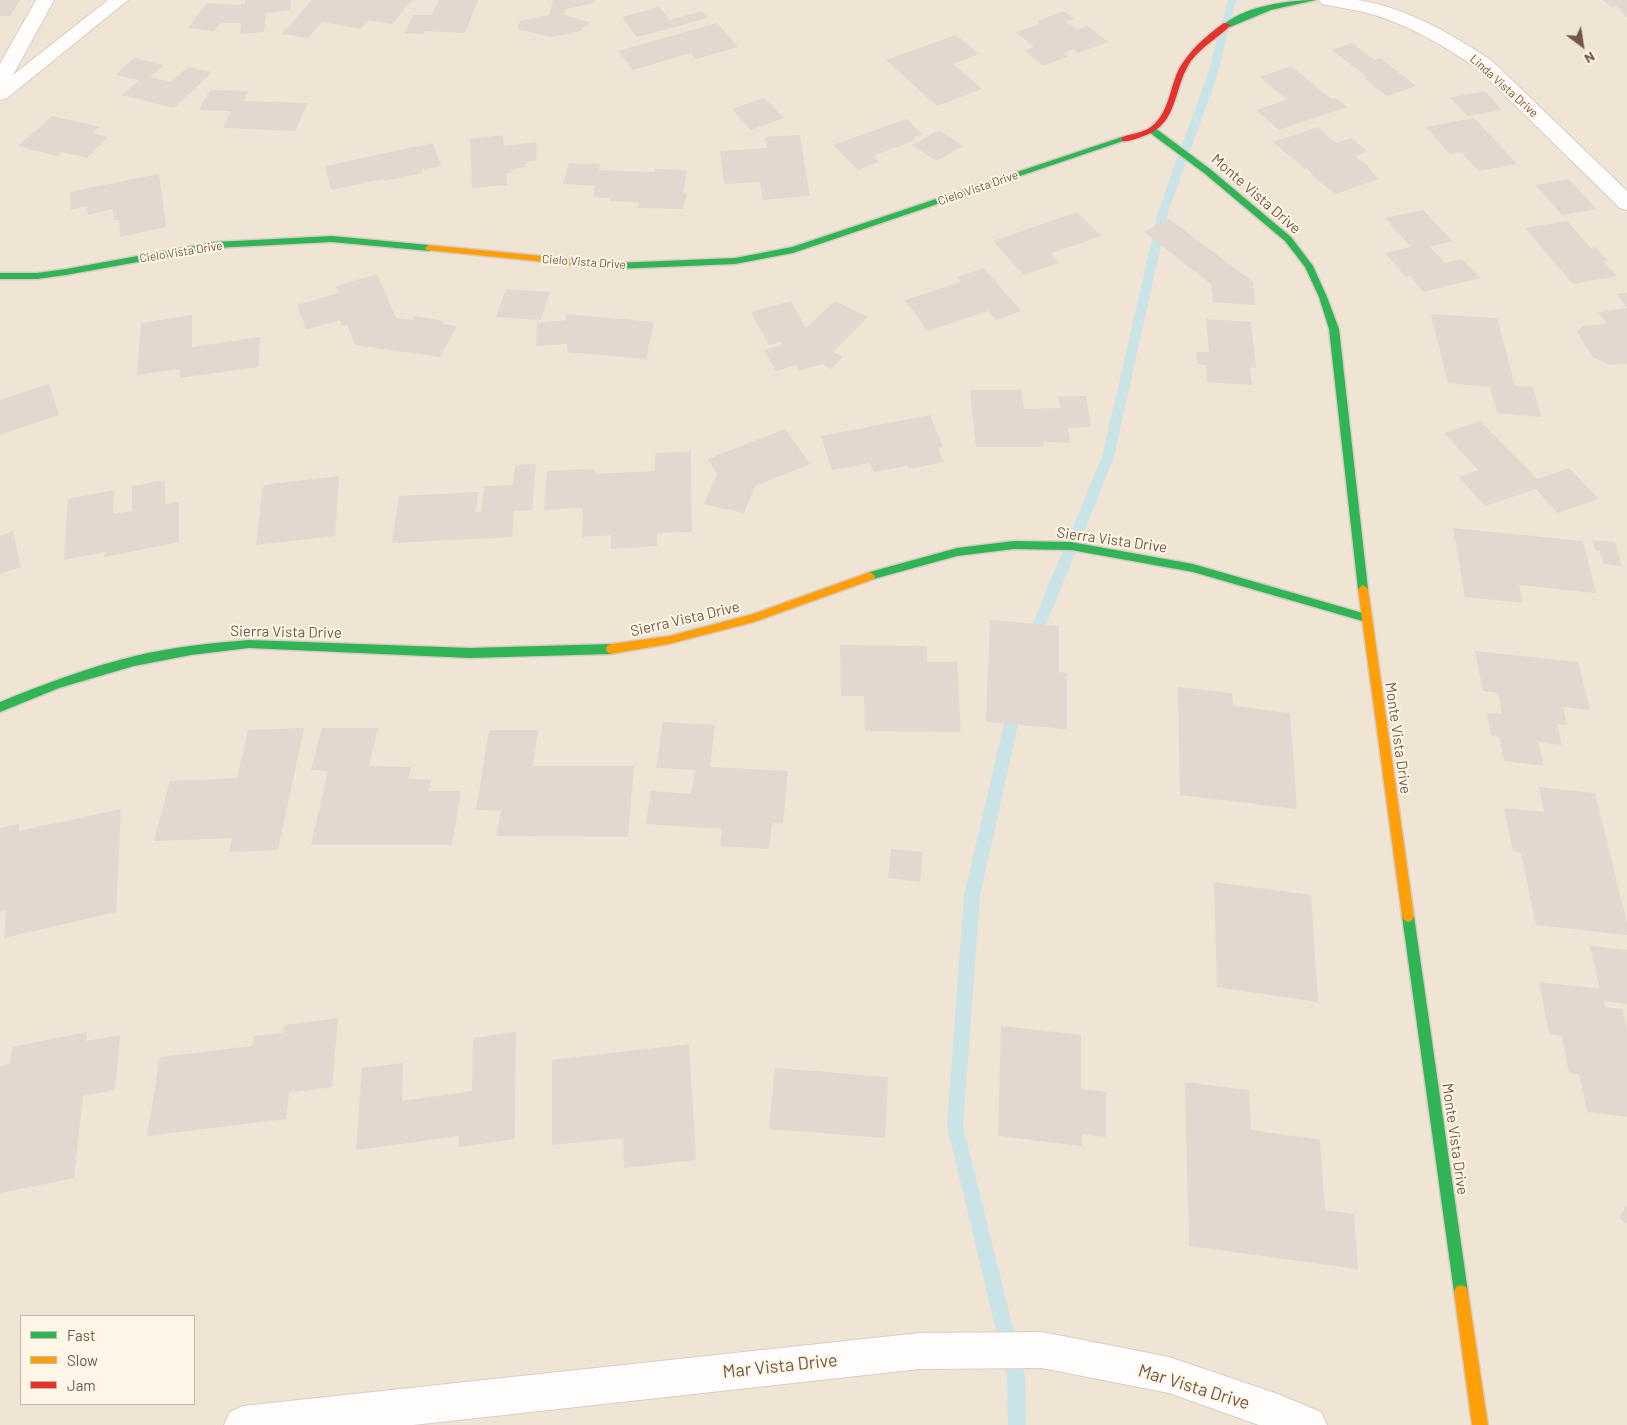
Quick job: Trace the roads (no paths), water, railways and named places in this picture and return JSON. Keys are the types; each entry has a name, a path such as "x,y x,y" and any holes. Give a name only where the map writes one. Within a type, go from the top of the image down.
{"street":[{"path":"0,81 46,0"},
{"path":"0,94 119,0"},
{"path":"1152,130 1172,105 1181,73 1194,54 1213,34 1238,18 1265,8 1295,0 1312,0"},
{"name":"Linda Vista Drive","path":"1328,0 1360,4 1393,15 1434,32 1461,48 1485,66 1627,203"},
{"name":"Cielo Vista Drive","path":"0,276 37,276 66,272 215,245 332,239 619,266 735,261 793,250 1152,130"},
{"name":"Monte Vista Drive","path":"1152,130 1207,171 1288,239 1310,266 1324,296 1334,329 1366,618 1480,1425"},
{"name":"Sierra Vista Drive","path":"0,707 57,684 134,661 190,650 249,644 470,653 616,649 669,640 754,618 875,574 957,552 1014,545 1071,546 1194,568 1366,618"},
{"name":"Mar Vista Drive","path":"243,1425 920,1351 1014,1350 1042,1350 1169,1375 1308,1425"}],"waterway":[{"path":"1032,642 1108,457 1164,209 1212,76 1232,0"},
{"path":"1015,706 972,896 955,1126 1016,1376 1017,1425"}]}
